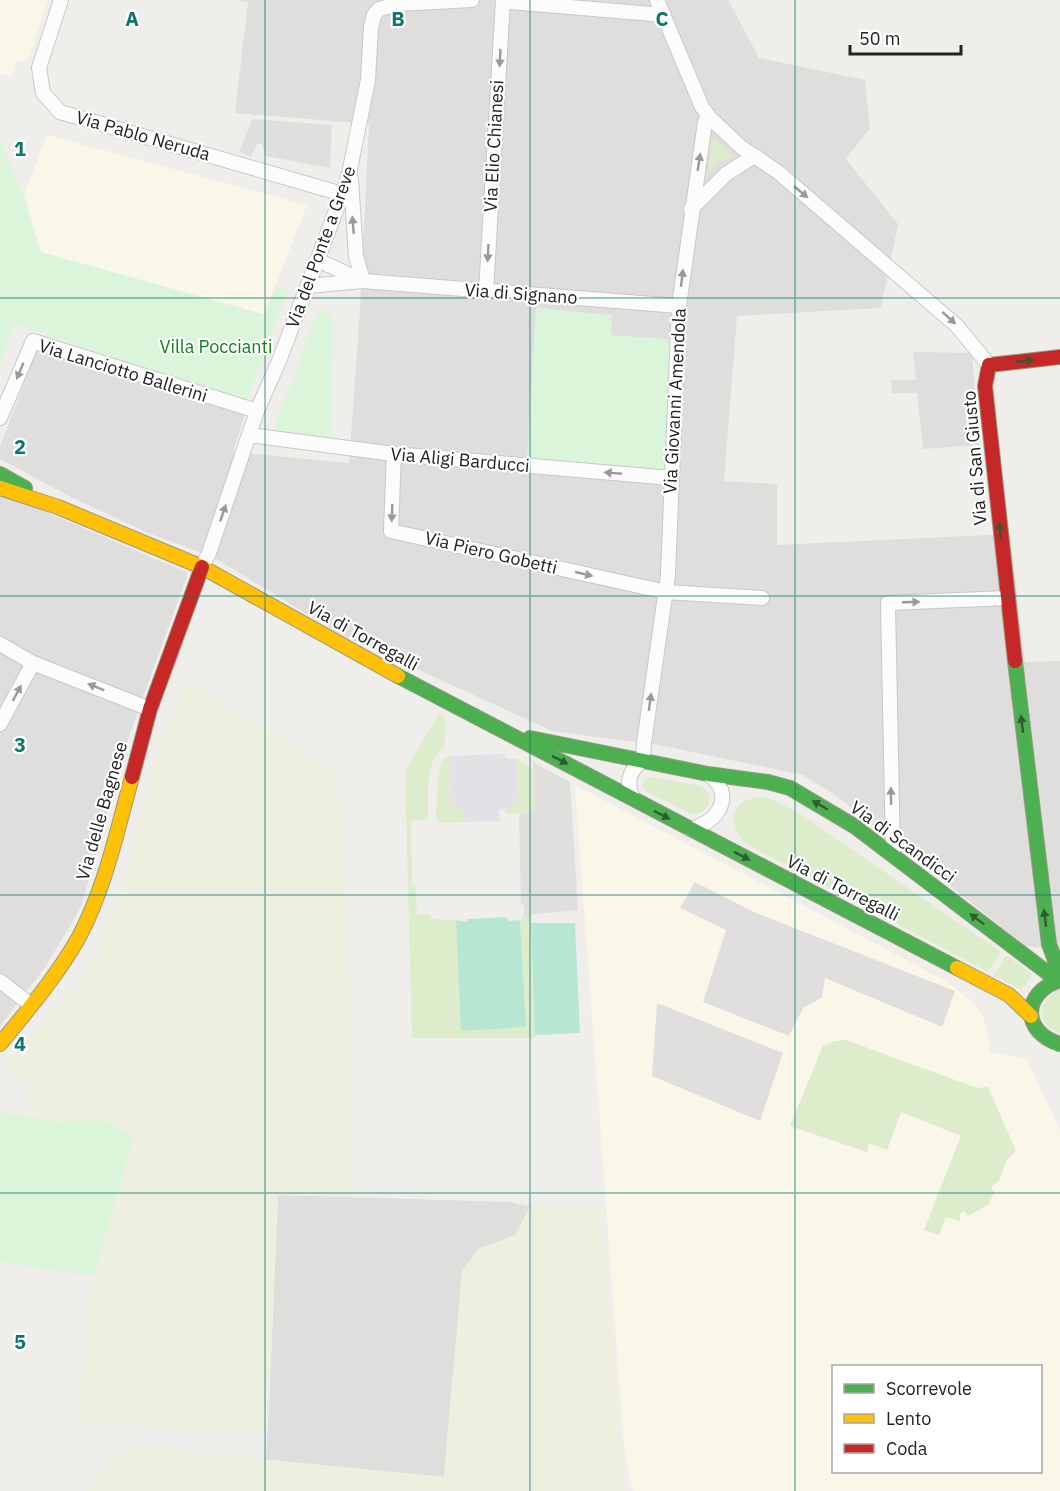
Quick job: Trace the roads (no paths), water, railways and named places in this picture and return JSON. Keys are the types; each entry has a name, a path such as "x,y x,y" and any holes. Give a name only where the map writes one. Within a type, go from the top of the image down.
{"main road":[{"path":"989,365 1060,357"},
{"name":"Via di San Giusto","path":"989,365 985,386 1007,598 1048,944 1059,978"},
{"path":"0,474 58,507"},
{"path":"0,489 58,507"},
{"name":"Via di Torregalli","path":"58,507 202,567 339,645 1009,995 1031,1016"},
{"name":"Via delle Bagnese","path":"0,1044 72,949 96,898 105,874 150,709 202,567"},
{"name":"Via di Torregalli","path":"508,734 643,760"},
{"name":"Via di Scandicci","path":"643,760 790,788 854,826 1059,978"},
{"path":"1059,978 1036,993 1032,1000 1031,1016 1039,1034 1050,1042 1060,1044"}],"street":[{"name":"Via Pablo Neruda","path":"61,0 39,68 43,93 60,112 342,194"},
{"name":"Via del Ponte a Greve","path":"202,567 209,553 257,411 308,286 351,167 368,80 371,27 374,15 379,9 398,4 472,0"},
{"path":"504,0 664,15"},
{"name":"Via Elio Chianesi","path":"486,292 504,0"},
{"name":"Via di San Giusto","path":"657,0 706,112 754,156 778,172 943,314 965,334 989,365"},
{"name":"Via Giovanni Amendola","path":"643,760 666,592 679,306 706,112"},
{"path":"692,209 726,174 754,156"},
{"path":"351,167 356,256 363,281"},
{"path":"317,260 363,281"},
{"path":"308,286 363,281"},
{"name":"Via di Signano","path":"363,281 679,306"},
{"name":"Via Lanciotto Ballerini","path":"0,418 33,341 257,411"},
{"name":"Via Aligi Barducci","path":"249,435 394,454 671,478"},
{"name":"Via Piero Gobetti","path":"394,454 391,531 666,592"},
{"path":"666,592 762,598"},
{"path":"893,855 888,603 1007,598"},
{"path":"0,644 33,663 150,709"},
{"path":"0,724 33,663"},
{"path":"633,799 629,789 629,779 635,767 643,760"},
{"path":"690,829 710,822 720,806 722,798 718,783 708,774"},
{"path":"0,981 31,1005"}],"park label":[{"name":"Villa Poccianti","path":"216,347"}]}
